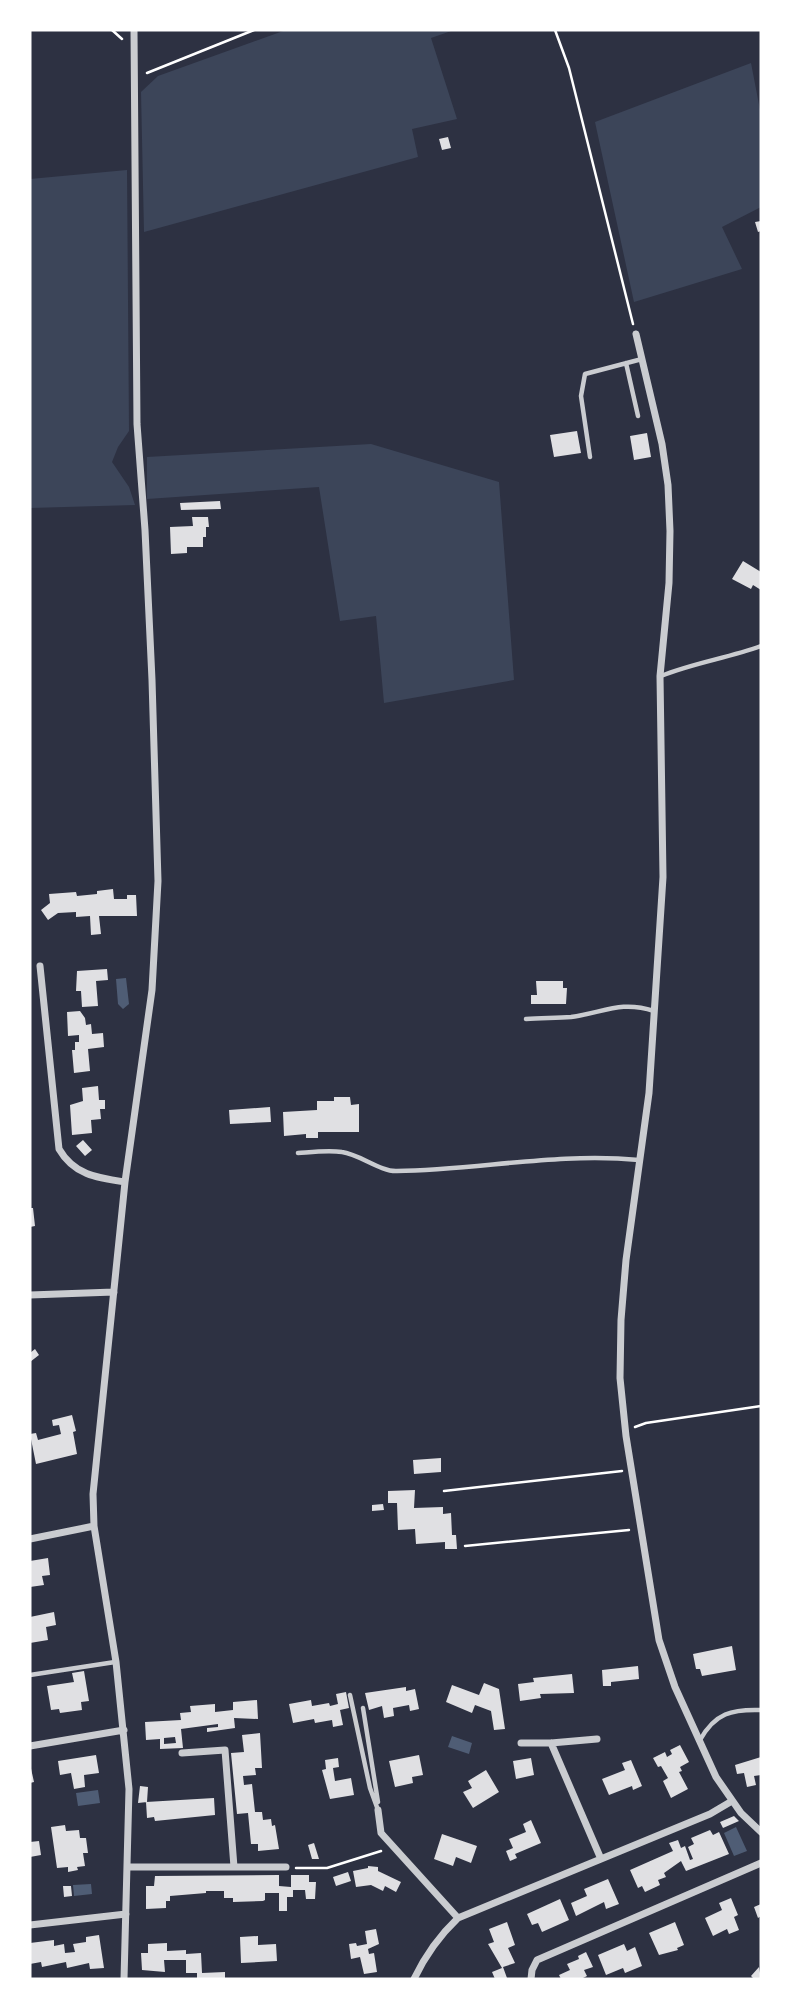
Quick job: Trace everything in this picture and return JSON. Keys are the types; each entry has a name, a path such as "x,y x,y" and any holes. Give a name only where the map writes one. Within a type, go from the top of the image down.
{"street":[{"path":"124,1979 129,1789 116,1662 94,1526 93,1494 125,1182 152,990 158,881 151,653 136,424 134,30"},
{"path":"636,334 662,444 668,485 670,531 669,583 660,677 663,877 649,1093 621,1320 620,1378 625,1430 659,1640 675,1687 716,1777 732,1801 761,1832"},
{"path":"40,966 59,1149 66,1161 80,1172 92,1177 125,1182"},
{"path":"30,1295 114,1292"},
{"path":"30,1539 94,1526"},
{"path":"30,1746 124,1730"},
{"path":"521,1743 597,1739"},
{"path":"551,1743 601,1859"},
{"path":"182,1753 225,1750 234,1867"},
{"path":"414,1979 442,1933 458,1919 710,1814 732,1801"},
{"path":"378,1810 380,1832 458,1919"},
{"path":"531,1979 537,1960 761,1863"},
{"path":"128,1867 286,1867"},
{"path":"30,1925 126,1914"}],"lane":[{"path":"590,457 581,396 585,374 642,359"},
{"path":"626,363 638,416"},
{"path":"660,677 684,667 761,646"},
{"path":"526,1019 573,1017 635,1005 655,1012"},
{"path":"298,1153 341,1152 369,1160 393,1172 547,1160 618,1158 640,1161"},
{"path":"30,1675 116,1662"},
{"path":"350,1695 370,1788 378,1810"},
{"path":"363,1709 378,1810"},
{"path":"699,1740 708,1725 723,1715 743,1709 761,1710"},
{"path":"751,1822 761,1821"}],"path":[{"path":"135,77 254,30"},
{"path":"555,30 569,68 636,334"},
{"path":"625,1430 646,1423 761,1406"},
{"path":"444,1491 631,1470"},
{"path":"465,1546 641,1528"},
{"path":"286,1867 315,1870 327,1868 394,1846"}],"shaded area":[{"path":"286,30 454,30 431,38 457,119 412,129 418,157 144,232 141,92 158,76"},
{"path":"751,63 761,115 761,207 722,227 742,269 634,302 595,122"},
{"path":"127,170 129,431 112,462 129,487 135,505 30,508 30,179"},
{"path":"371,444 499,482 514,680 384,703 376,616 340,621 319,487 147,499 147,457"},
{"path":"126,978 129,1004 123,1009 118,1004 116,979"},
{"path":"452,1736 472,1743 469,1754 448,1747"},
{"path":"98,1790 100,1803 78,1806 76,1793"},
{"path":"736,1827 747,1851 734,1856 724,1833"},
{"path":"91,1884 92,1894 74,1896 73,1885"}],"building":[{"path":"448,137 451,148 442,150 439,139"},
{"path":"761,221 761,231 758,232 755,222"},
{"path":"577,431 581,453 554,457 550,435"},
{"path":"647,433 651,457 634,460 630,436"},
{"path":"220,501 221,509 181,510 180,503"},
{"path":"192,517 208,517 209,527 206,527 206,537 203,537 203,547 187,547 187,553 171,554 170,527 193,526"},
{"path":"743,561 761,572 761,590 753,585 751,589 732,579"},
{"path":"113,889 114,899 127,899 127,895 136,895 137,916 99,916 101,934 91,935 90,916 76,917 76,912 58,913 48,920 41,910 50,903 49,894 76,892 77,896"},
{"path":"107,969 108,980 96,981 98,1006 82,1007 81,991 76,991 77,971"},
{"path":"536,981 563,981 563,988 567,988 566,1004 531,1004 531,995 537,995"},
{"path":"80,1011 86,1025 91,1024 92,1034 103,1033 104,1047 88,1049 90,1071 74,1073 72,1050 75,1050 75,1042 79,1042 79,1035 68,1036 67,1012"},
{"path":"98,1086 99,1100 105,1100 105,1109 100,1109 101,1119 91,1120 92,1133 72,1135 70,1105 83,1101 82,1088"},
{"path":"334,1097 350,1097 351,1105 359,1104 359,1132 318,1132 318,1138 306,1138 306,1134 284,1136 283,1112 317,1110 317,1101 334,1101"},
{"path":"270,1107 271,1122 230,1124 229,1110"},
{"path":"83,1140 92,1150 85,1156 76,1146"},
{"path":"30,1208 33,1208 35,1226 30,1227"},
{"path":"35,1349 39,1355 30,1362 30,1353"},
{"path":"72,1415 77,1454 36,1464 30,1434 36,1433 38,1440 61,1434 59,1425 53,1426 52,1420"},
{"path":"441,1458 441,1472 414,1474 413,1460"},
{"path":"415,1490 414,1508 443,1507 443,1514 451,1513 452,1535 456,1535 457,1549 445,1549 445,1542 416,1544 415,1529 398,1530 397,1503 388,1503 388,1491"},
{"path":"383,1504 384,1510 372,1511 372,1505"},
{"path":"48,1558 50,1575 42,1576 44,1585 30,1587 30,1561"},
{"path":"54,1612 56,1625 46,1627 48,1640 30,1643 30,1617"},
{"path":"732,1646 736,1670 702,1676 700,1669 696,1669 693,1654"},
{"path":"638,1666 639,1679 611,1682 611,1686 603,1686 602,1670"},
{"path":"84,1671 89,1701 81,1702 82,1710 60,1713 59,1709 51,1710 47,1686 74,1682 72,1673"},
{"path":"572,1674 574,1693 540,1694 541,1698 520,1701 518,1684 534,1682 533,1678"},
{"path":"484,1683 499,1689 505,1729 494,1730 491,1711 475,1705 472,1713 446,1702 452,1685 479,1695"},
{"path":"406,1687 406,1691 415,1689 419,1709 410,1711 409,1705 393,1708 394,1716 384,1718 382,1706 369,1710 365,1693"},
{"path":"346,1692 349,1708 340,1710 343,1725 333,1727 332,1720 315,1723 314,1719 293,1723 289,1704 311,1700 312,1706 329,1703 330,1706 338,1704 336,1694"},
{"path":"257,1700 258,1719 234,1718 235,1728 207,1732 207,1728 218,1727 218,1724 181,1729 183,1748 160,1749 160,1739 146,1740 145,1722 181,1720 180,1713 191,1712 190,1706 215,1704 215,1712 233,1710 233,1702","holes":["175,1737 176,1743 164,1744 164,1738"]},
{"path":"260,1733 262,1768 255,1768 256,1775 243,1776 244,1785 252,1784 255,1812 262,1812 263,1820 271,1819 272,1826 275,1825 279,1849 258,1851 258,1844 251,1844 248,1813 237,1814 231,1753 244,1752 242,1735"},
{"path":"680,1745 689,1762 680,1767 682,1771 679,1772 688,1789 671,1798 663,1781 668,1778 653,1758 665,1752 667,1757 672,1754 670,1750"},
{"path":"96,1755 99,1773 84,1775 85,1787 74,1789 71,1773 60,1775 58,1761"},
{"path":"419,1755 423,1775 412,1777 413,1783 395,1787 389,1761"},
{"path":"761,1757 761,1775 754,1776 756,1785 747,1787 744,1773 737,1774 735,1765"},
{"path":"338,1758 339,1767 333,1768 335,1781 351,1778 354,1795 330,1799 322,1770 326,1769 325,1760"},
{"path":"531,1758 534,1775 516,1779 513,1761"},
{"path":"631,1760 642,1786 633,1790 632,1786 609,1795 602,1779 625,1770 622,1763"},
{"path":"30,1764 34,1782 30,1783"},
{"path":"486,1770 499,1792 473,1808 463,1792 472,1788 468,1781"},
{"path":"140,1786 148,1787 147,1802 138,1803"},
{"path":"214,1798 215,1815 155,1821 154,1817 147,1818 146,1802"},
{"path":"734,1816 739,1821 723,1828 720,1822"},
{"path":"531,1820 541,1843 515,1854 517,1858 510,1861 506,1851 513,1848 509,1839 526,1832 523,1824"},
{"path":"65,1825 66,1831 79,1830 80,1838 86,1838 88,1853 83,1853 85,1866 68,1872 68,1867 57,1868 51,1827"},
{"path":"710,1830 713,1835 719,1832 729,1854 686,1871 681,1861 664,1873 666,1877 658,1880 660,1885 645,1892 642,1886 638,1888 630,1870 673,1851 669,1843 678,1840 681,1848 685,1846 690,1860 693,1859 688,1847 694,1844 691,1838"},
{"path":"442,1834 477,1846 471,1863 456,1857 453,1866 434,1859"},
{"path":"39,1841 41,1855 30,1857 30,1842"},
{"path":"314,1843 319,1859 312,1859 308,1845"},
{"path":"368,1866 378,1867 378,1871 401,1882 396,1892 385,1886 383,1891 371,1885 356,1887 353,1871"},
{"path":"348,1872 351,1881 336,1886 333,1877"},
{"path":"279,1875 279,1886 291,1887 291,1875 309,1875 309,1882 316,1882 315,1899 306,1899 305,1890 293,1890 293,1897 287,1897 287,1911 279,1911 279,1893 265,1893 263,1901 233,1902 233,1898 224,1898 224,1891 206,1891 170,1896 170,1901 166,1901 166,1908 146,1909 146,1886 154,1886 155,1876"},
{"path":"608,1879 619,1904 606,1909 604,1902 576,1916 571,1903 587,1896 584,1889"},
{"path":"63,1886 71,1886 72,1896 64,1897"},
{"path":"731,1898 738,1915 734,1917 739,1930 729,1934 727,1929 713,1936 705,1918 722,1910 719,1903"},
{"path":"560,1899 569,1920 542,1932 538,1923 532,1925 527,1914"},
{"path":"761,1904 761,1916 758,1918 754,1907"},
{"path":"507,1922 515,1945 508,1948 515,1963 503,1967 507,1978 495,1979 492,1972 502,1968 488,1944 494,1942 489,1929"},
{"path":"675,1922 684,1945 677,1948 678,1950 659,1955 649,1933"},
{"path":"376,1929 379,1944 368,1949 369,1954 374,1953 377,1972 364,1974 360,1957 351,1959 349,1944 367,1944 365,1931"},
{"path":"99,1935 104,1968 90,1969 89,1963 67,1968 66,1962 42,1967 41,1962 30,1964 30,1943 54,1940 54,1946 64,1944 65,1953 75,1952 73,1944 86,1942 86,1937"},
{"path":"258,1936 258,1945 276,1944 277,1961 241,1963 240,1937"},
{"path":"167,1943 167,1951 186,1950 186,1954 201,1953 202,1973 225,1972 225,1979 197,1979 197,1973 186,1973 186,1960 164,1960 165,1972 142,1970 141,1953 148,1953 148,1944"},
{"path":"624,1944 627,1951 635,1947 642,1966 625,1973 623,1968 606,1975 598,1955"},
{"path":"586,1952 593,1967 584,1970 587,1976 581,1979 561,1979 559,1975 570,1970 567,1964 579,1959 578,1956"},
{"path":"759,1967 761,1979 754,1979 751,1976"}]}
